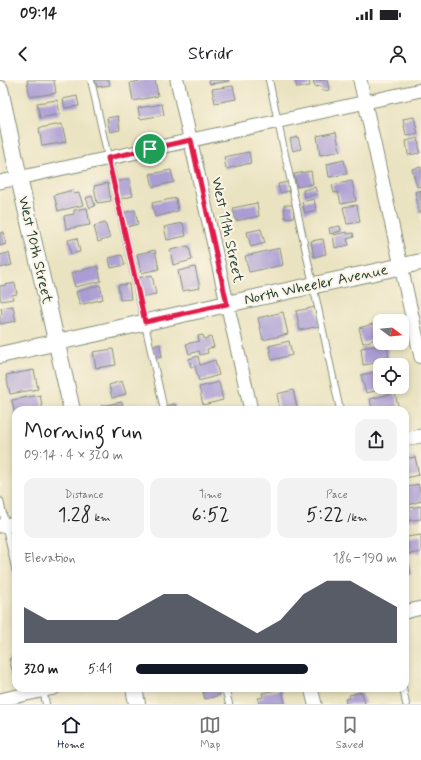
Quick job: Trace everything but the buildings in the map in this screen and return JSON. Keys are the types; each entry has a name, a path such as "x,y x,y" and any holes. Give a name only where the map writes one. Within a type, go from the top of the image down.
{"street":[{"name":"West 11th Street","path":"177,80 250,406"},
{"path":"360,80 421,357"},
{"name":"West 10th Street","path":"0,89 71,406"},
{"path":"0,182 421,90"},
{"name":"North Wheeler Avenue","path":"0,355 421,262"},
{"path":"409,438 421,436"},
{"path":"409,611 421,608"},
{"path":"0,700 34,692"},
{"path":"135,692 137,704"},
{"path":"312,692 315,704"}],"lane":[{"path":"91,80 163,406"},
{"path":"269,80 339,406"},
{"path":"0,501 7,525 12,551"},
{"path":"46,704 47,692"},
{"path":"226,692 229,704"},
{"path":"404,692 406,704"}],"route":[{"path":"191,140 227,304 145,322 108,158 150,149 191,140"}]}
